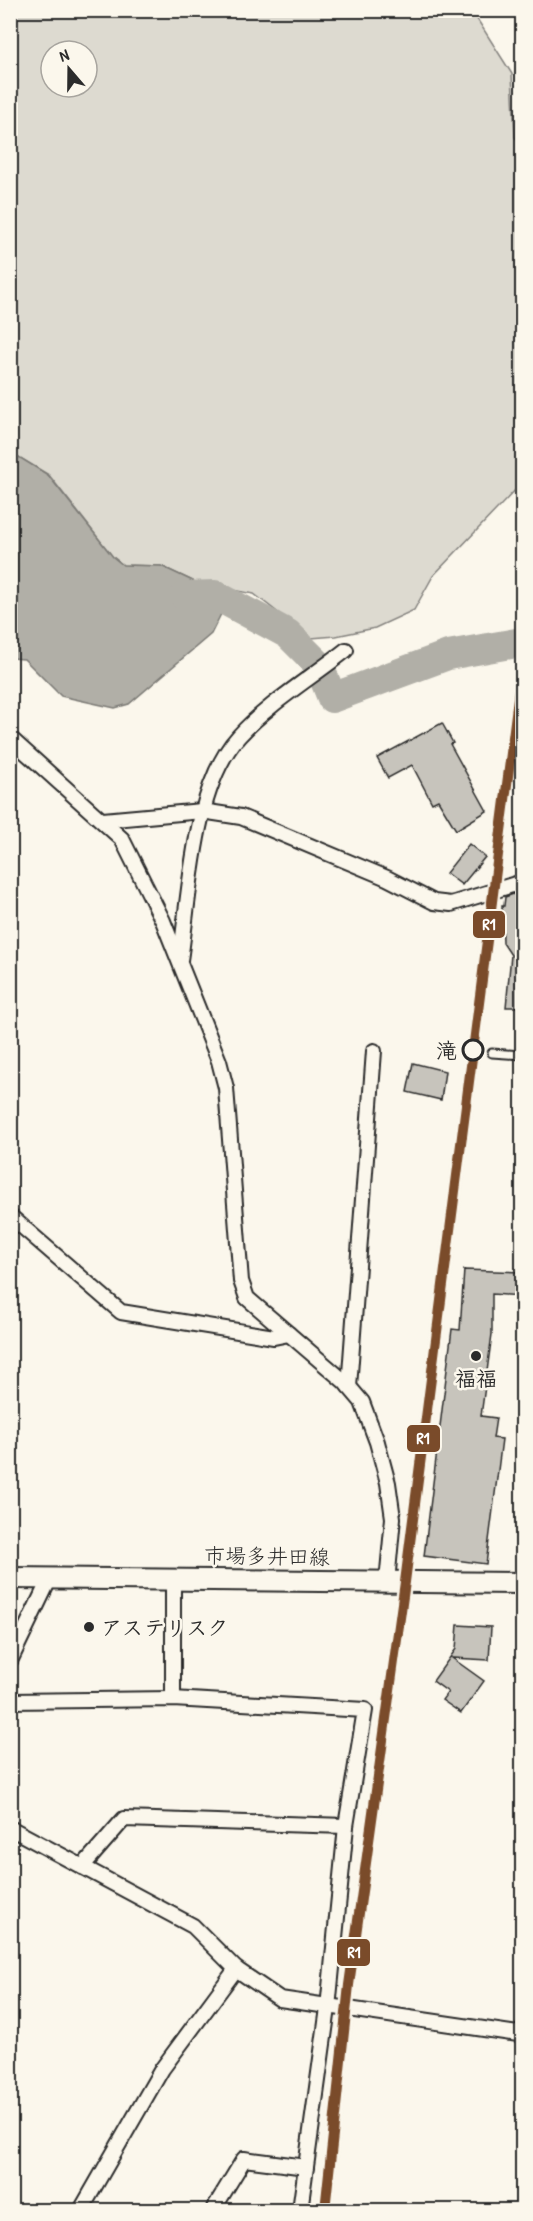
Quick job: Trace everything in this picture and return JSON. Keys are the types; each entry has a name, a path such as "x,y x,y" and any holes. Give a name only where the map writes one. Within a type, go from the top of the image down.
{"main road":[{"name":"市場多井田線","path":"10,1578 522,1583"}],"street":[{"path":"180,962 202,810 211,780 237,739 256,719 346,650"},
{"path":"10,738 122,838 163,921 226,1088 241,1281 247,1298 349,1387 362,1402 378,1442 388,1483 393,1518 387,1582"},
{"path":"103,820 202,810 241,817 387,878 434,902 451,904 522,882"},
{"path":"349,1387 374,1051"},
{"path":"10,1216 122,1312 274,1337 289,1334"},
{"path":"10,1661 50,1578"},
{"path":"173,1579 173,1699"},
{"path":"10,1701 173,1699 365,1710 346,1826 328,2008 300,2211"},
{"path":"82,1867 124,1819 346,1826"},
{"path":"10,1828 193,1926 236,1970 280,1999 328,2008 518,2034 522,2030"},
{"path":"81,2211 162,2069 236,1970"},
{"path":"213,2211 244,2159 306,2167"}],"lane":[{"path":"492,1053 522,1055"}],"shaded area":[{"path":"11,11 472,11 512,74 515,137 522,146 522,483 433,576 414,610 375,628 336,636 311,638 254,594 197,583 161,566 123,565 113,557 49,475 17,456 11,447"},
{"path":"11,447 17,456 48,475 113,557 123,565 161,566 197,583 231,590 219,607 223,610 211,634 129,704 115,708 61,696 24,659 11,658"}],"building":[{"path":"442,723 453,743 450,744 487,811 456,830 438,800 432,803 412,765 388,778 377,758"},
{"path":"469,844 485,857 462,885 446,873"},
{"path":"522,891 522,1007 506,1007 511,955 503,943 502,906 504,906 505,897"},
{"path":"413,1063 445,1071 441,1100 407,1092"},
{"path":"464,1270 522,1272 522,1296 492,1294 492,1334 481,1416 496,1418 493,1438 502,1439 486,1564 424,1556 452,1329 460,1330"},
{"path":"458,1625 491,1627 489,1660 452,1658 484,1681 461,1713 442,1700 448,1692 433,1681 456,1649"}],"waterway":[{"path":"185,596 215,595 288,634 317,663"},
{"path":"322,673 332,698 448,655 522,642"}],"transit line":[{"name":"R1","path":"325,2210 349,1985 405,1582 522,667"}],"place":[{"name":"滝","path":"473,1050"},
{"name":"福福","path":"476,1356"},
{"name":"アステリスク","path":"89,1627"}]}
